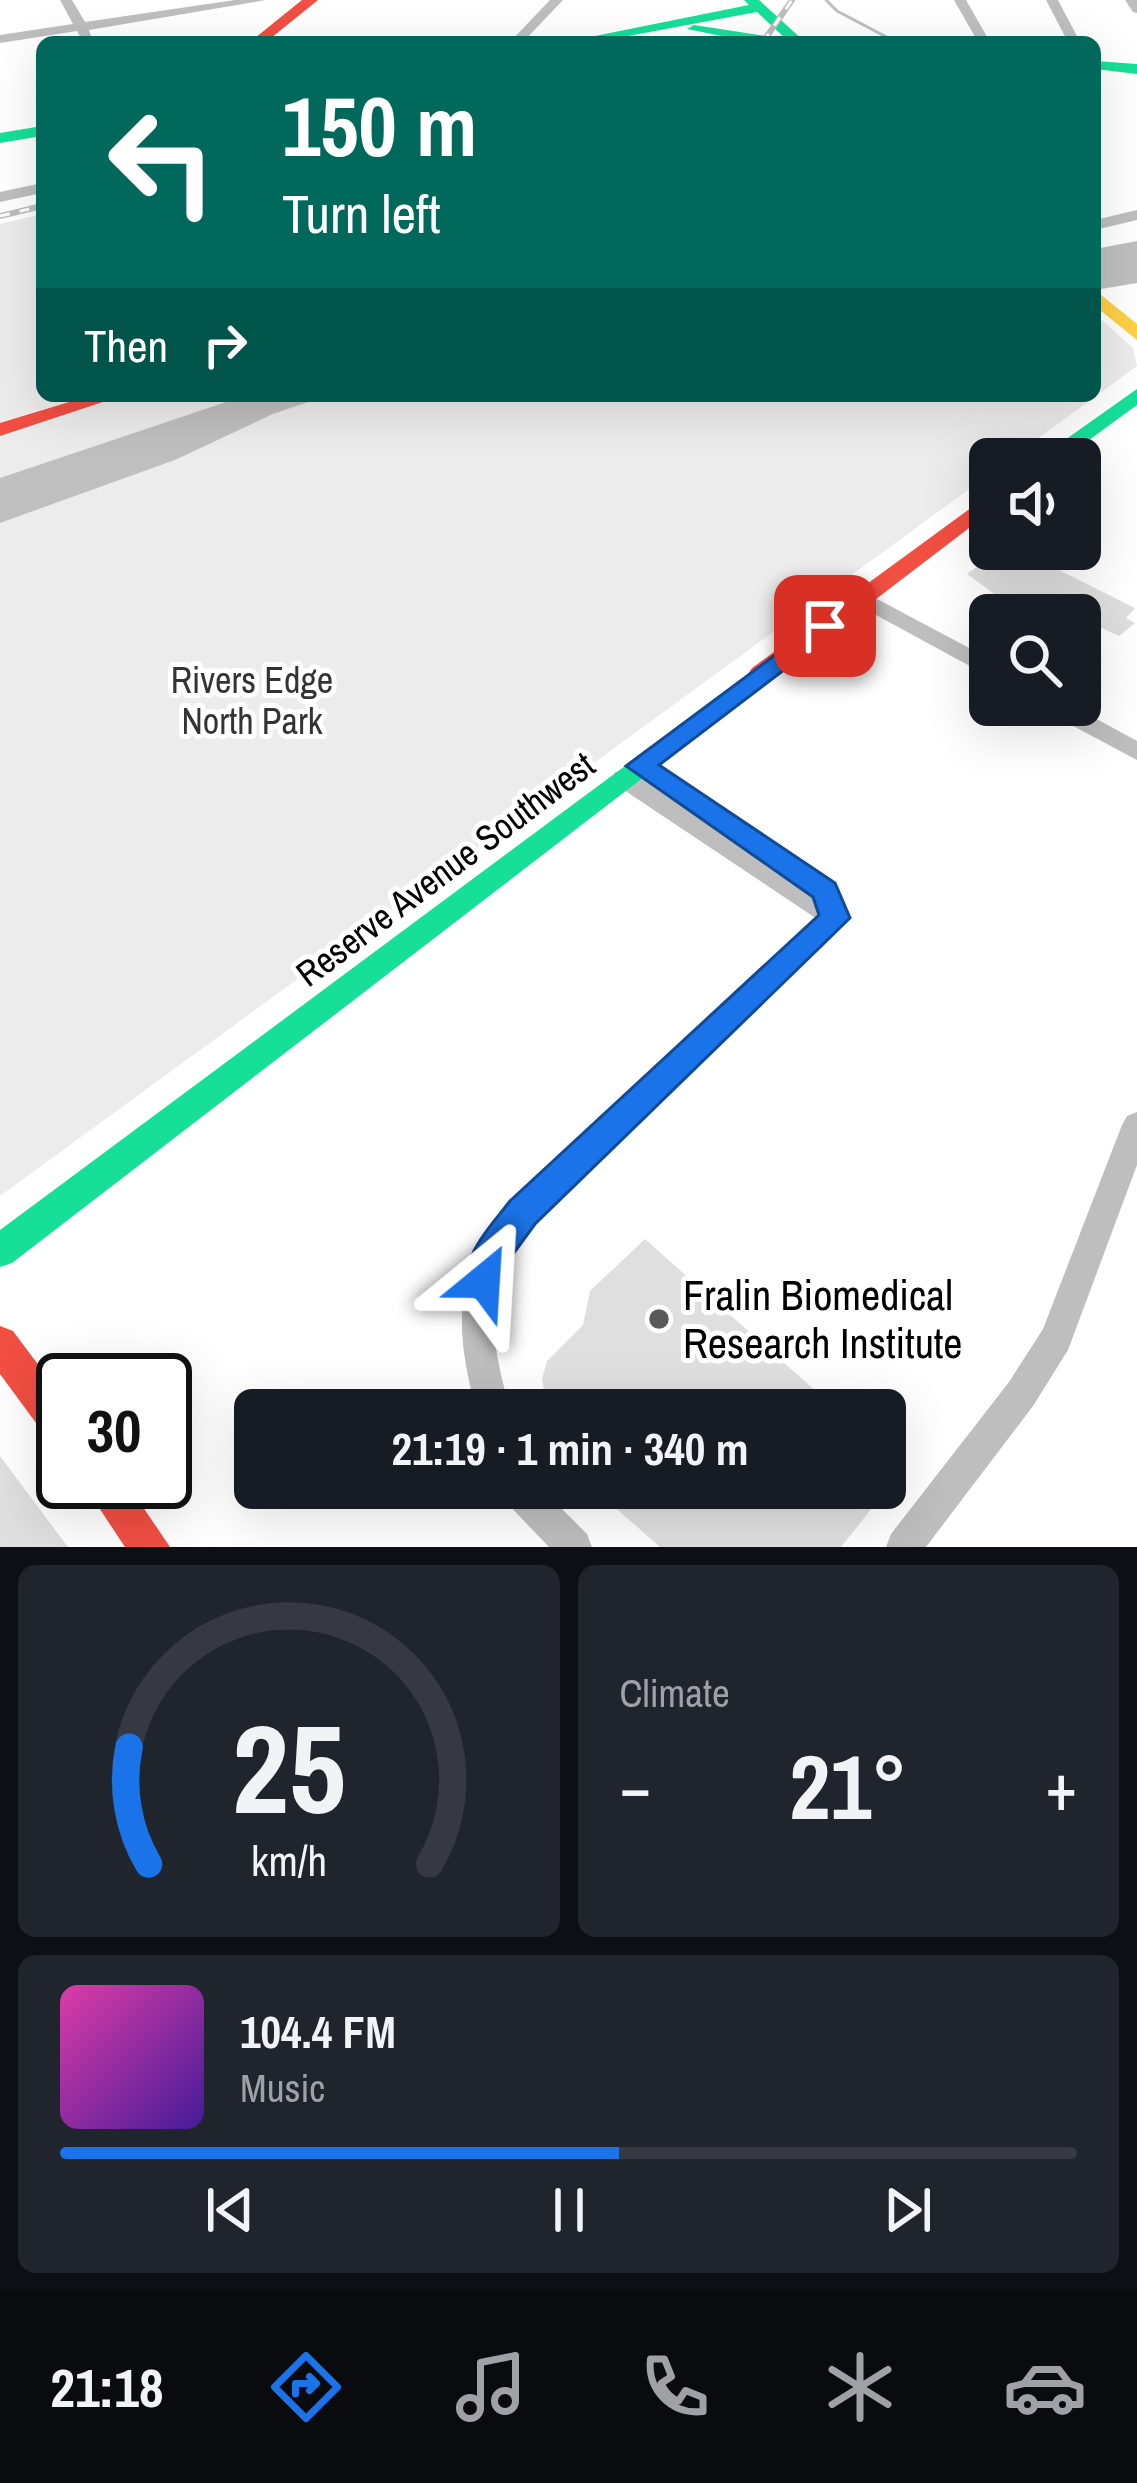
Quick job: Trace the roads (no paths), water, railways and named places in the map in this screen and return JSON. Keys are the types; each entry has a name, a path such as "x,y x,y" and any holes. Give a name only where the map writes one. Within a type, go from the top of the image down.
{"main road":[{"path":"261,36 278,9 310,0"},
{"path":"762,3 792,36"},
{"path":"607,36 762,3 813,36"},
{"path":"631,32 684,28 740,36"},
{"path":"631,32 675,36"},
{"path":"1101,63 1137,66"},
{"path":"0,138 36,132"},
{"path":"1101,302 1137,334"},
{"path":"1078,438 1137,395"},
{"path":"0,430 91,402"},
{"name":"Reserve Avenue Southwest","path":"0,1251 969,517"},
{"path":"0,1345 36,1394"},
{"path":"122,1509 150,1547"}],"street":[{"path":"66,0 85,36"},
{"path":"0,39 260,0"},
{"path":"522,36 557,0"},
{"path":"960,0 981,36"},
{"path":"1052,0 1072,36"},
{"path":"1131,0 1137,9"},
{"path":"0,197 36,189"},
{"path":"1101,224 1137,215"},
{"path":"862,598 969,658"},
{"path":"1091,726 1137,752"},
{"path":"487,1389 478,1302 489,1258 522,1213 835,918 632,772"},
{"path":"904,1547 1022,1394 1056,1340 1137,1125"},
{"path":"537,1509 574,1547"}],"waterway":[{"path":"826,0 837,11 885,36"}],"railway":[{"path":"767,36 792,0"},
{"path":"0,216 36,207"}],"place":[{"name":"Fralin Biomedical Research Institute","path":"659,1319"}],"park label":[{"name":"Rivers Edge North Park","path":"252,700"}]}
